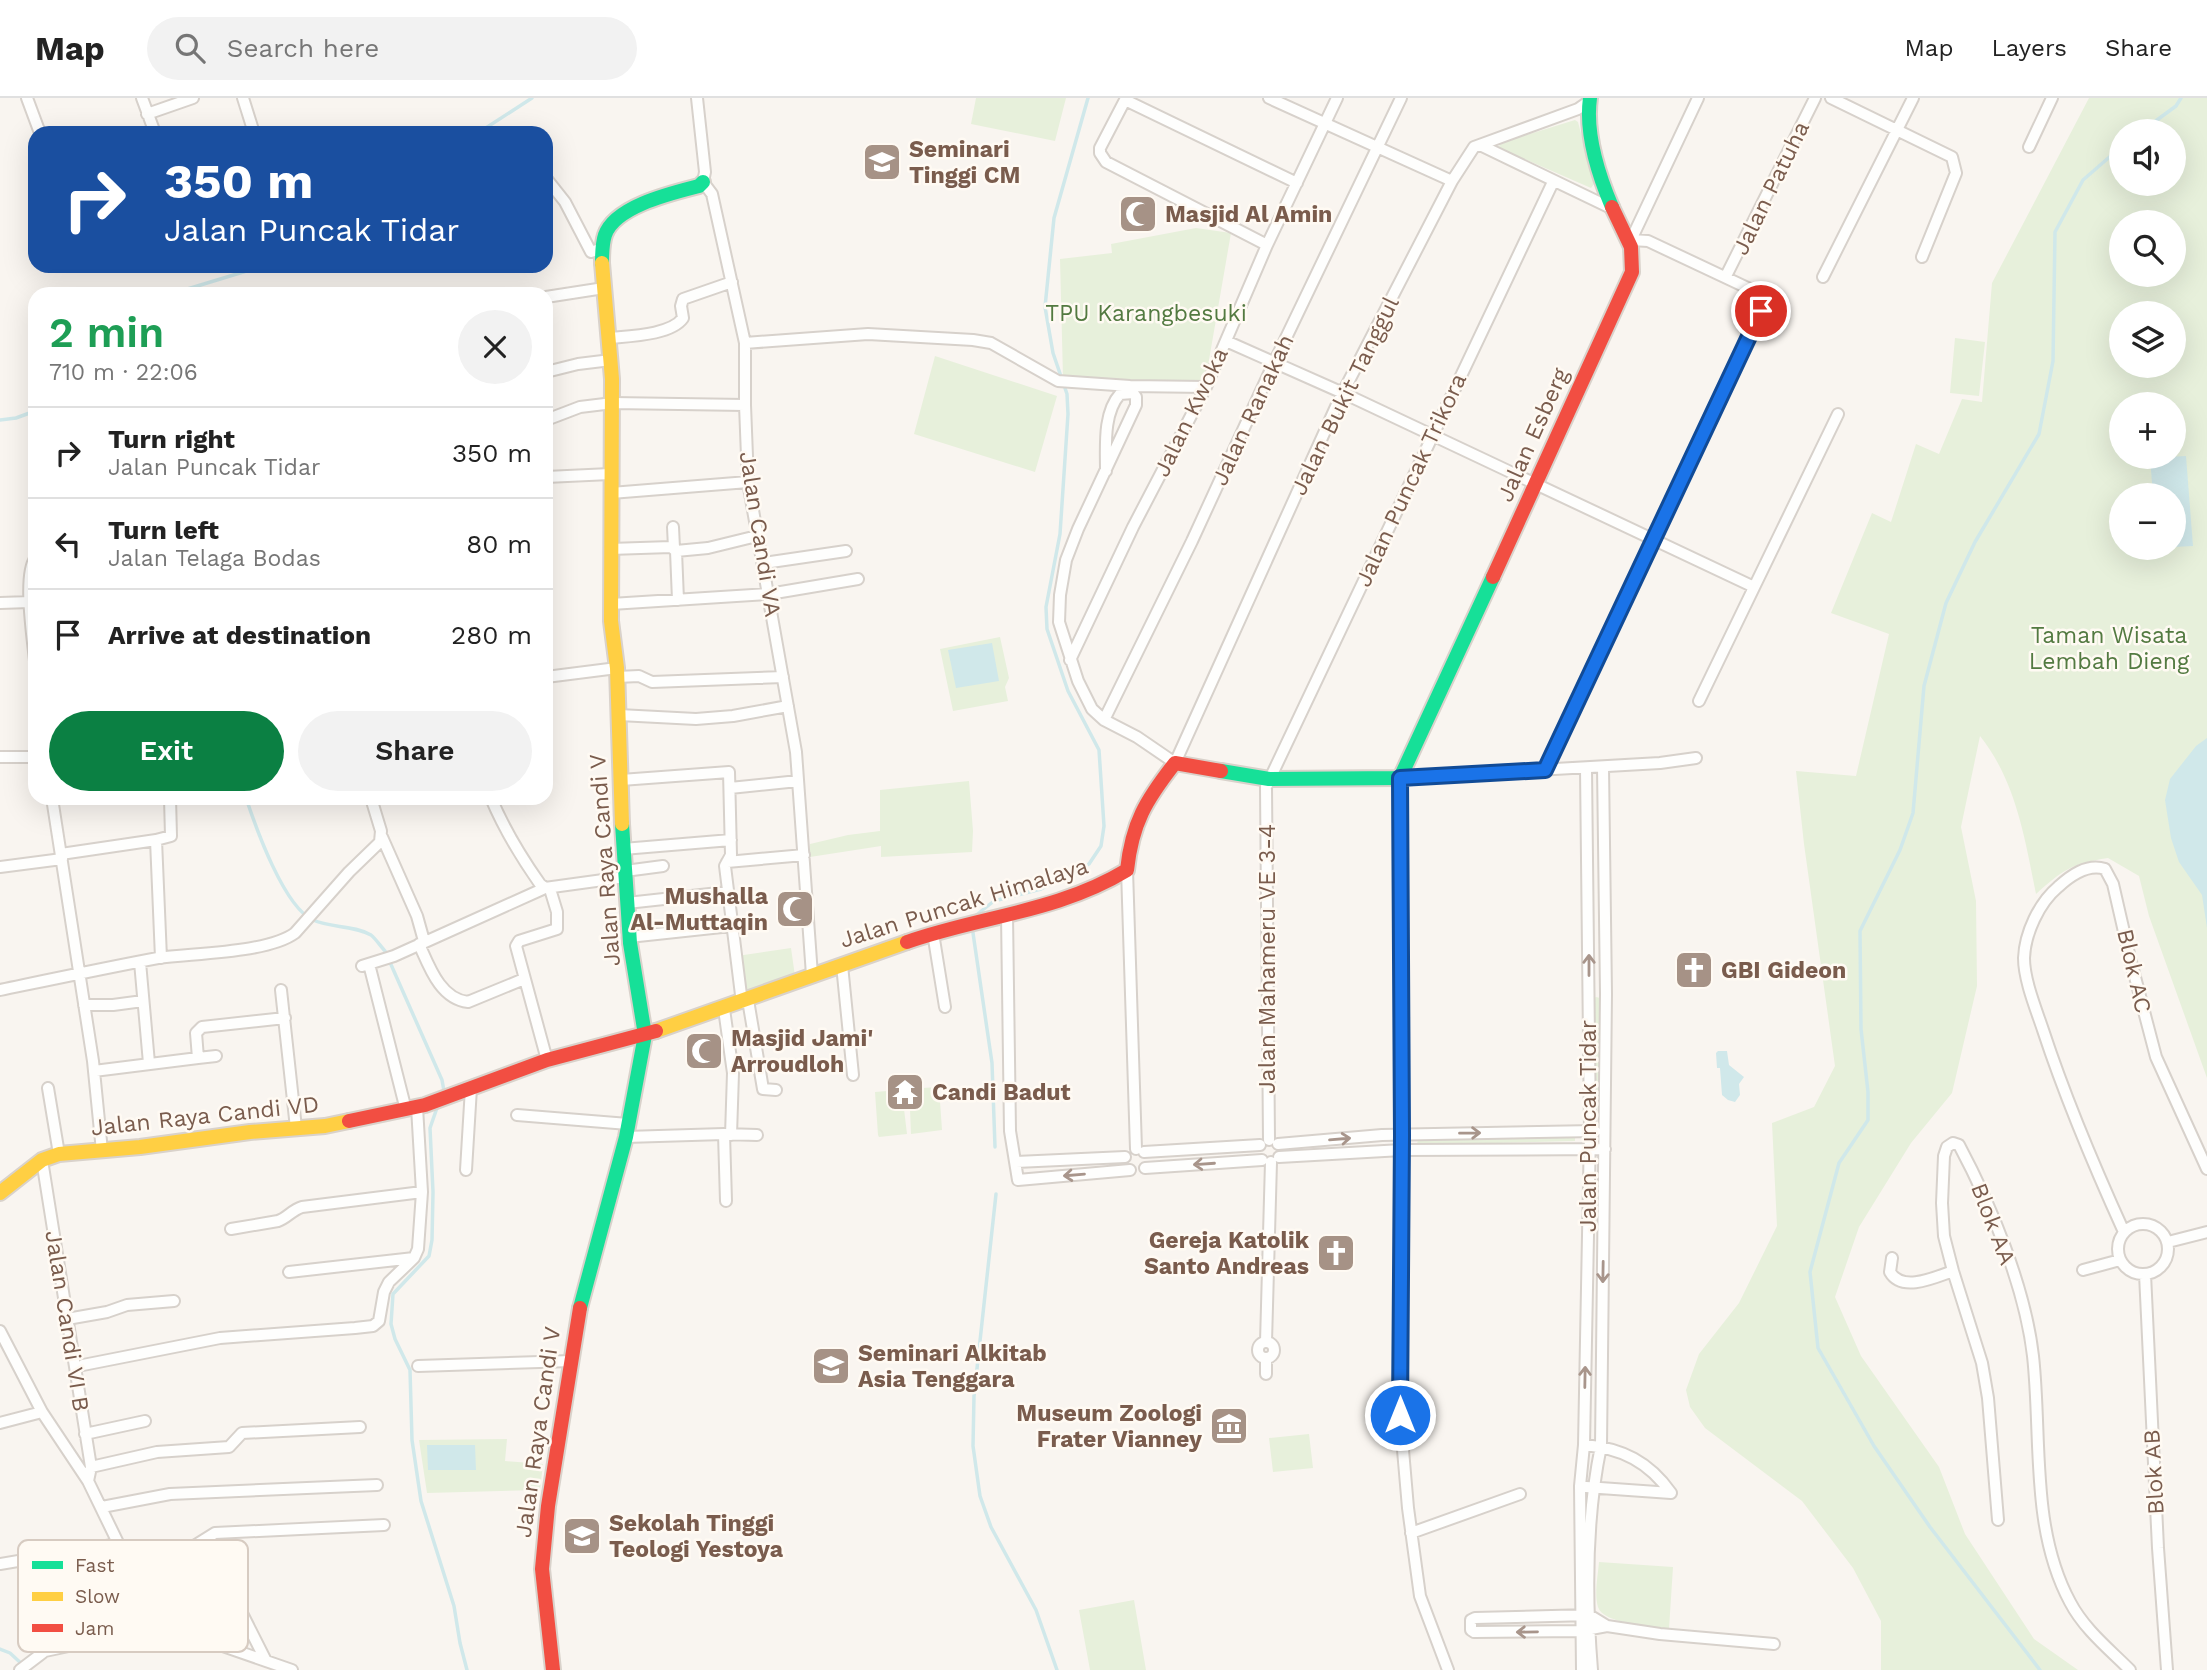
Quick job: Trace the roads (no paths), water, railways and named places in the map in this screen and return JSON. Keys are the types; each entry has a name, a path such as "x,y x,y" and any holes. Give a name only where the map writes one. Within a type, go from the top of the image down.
{"street":[{"path":"27,98 37,126"},
{"path":"142,98 152,126"},
{"path":"148,114 193,98"},
{"path":"243,98 252,126"},
{"name":"Jalan Candi VA","path":"698,98 705,172 703,182 712,194 745,343 748,482 764,563 799,781 812,975"},
{"path":"1269,98 1452,181"},
{"name":"Jalan Kwoka","path":"1070,660 1133,527 1206,387 1267,245 1337,98"},
{"name":"Jalan Ranakah","path":"1104,720 1192,541 1401,98"},
{"path":"1545,770 1761,311 1758,296 1726,276 1648,241 1630,240 1698,98"},
{"name":"Jalan Patuha","path":"1726,276 1815,98"},
{"path":"1831,98 1952,157 1956,168 1922,257"},
{"path":"1823,278 1913,98"},
{"path":"2029,147 2052,98"},
{"path":"1267,245 1106,162 1100,148 1125,99 1297,183"},
{"name":"Jalan Esberg","path":"1400,778 1632,272 1634,258 1630,240 1613,209 1595,150 1589,100"},
{"name":"Jalan Bukit Tanggul","path":"1175,763 1343,393 1470,151 1564,114 1589,100"},
{"path":"1480,145 1613,209"},
{"name":"Jalan Raya Candi V","path":"553,1670 542,1569 548,1506 575,1330 591,1260 627,1130 645,1035 629,937 623,849 617,673 611,604 611,360 603,248 606,232 615,220 626,212 699,186 703,182"},
{"name":"Jalan Puncak Trikora","path":"1269,779 1553,182"},
{"path":"553,187 565,202 591,252 603,248"},
{"path":"610,338 647,334 676,325 683,321 683,299 733,282"},
{"path":"553,296 604,288"},
{"path":"745,343 868,334 982,341 991,343 1063,382 1206,387"},
{"path":"1226,341 1343,393 1754,587"},
{"path":"553,370 611,360"},
{"path":"1106,471 1107,434 1113,402 1120,394 1133,393 1136,405 1106,471 1078,529 1064,572 1059,622 1070,660 1092,709 1104,720 1137,737 1175,763 1269,779 1400,778 1603,767 1696,758"},
{"path":"553,417 580,407 612,402 745,405"},
{"path":"1699,701 1838,414"},
{"path":"553,477 610,474"},
{"path":"611,493 748,482"},
{"path":"673,527 678,600"},
{"path":"610,549 708,548 757,536"},
{"path":"764,563 846,551"},
{"path":"611,604 769,594 858,579"},
{"path":"0,603 28,604"},
{"path":"553,677 617,673 652,682 783,677"},
{"path":"619,715 696,719 733,716 788,706"},
{"path":"0,757 28,757"},
{"path":"1145,1168 1148,1162 1140,1151 1127,870 1130,837 1137,817 1146,798 1175,763"},
{"name":"Jalan Puncak Tidar","path":"1586,1487 1601,1446 1606,989 1603,767"},
{"name":"Jalan Puncak Tidar","path":"1582,1670 1585,1631 1584,1445 1590,1132 1586,768"},
{"path":"621,780 729,772 731,855 725,866 731,926 763,1089 776,1090"},
{"path":"1400,778 1400,1415 1420,1596 1448,1670"},
{"name":"Jalan Mahameru VE 3-4","path":"1269,779 1266,786 1269,1143"},
{"path":"730,789 799,781"},
{"path":"53,805 94,1071 102,1151"},
{"path":"0,867 171,836 170,805"},
{"path":"373,805 382,837 417,916 422,943 437,982 461,1001 468,1002 524,979"},
{"path":"494,805 514,846 540,884 548,889 556,912 557,929 516,943 547,1060"},
{"path":"0,990 161,958 285,940 303,924 382,837"},
{"path":"156,840 161,958"},
{"path":"623,849 731,840"},
{"path":"727,862 804,855"},
{"path":"83,1365 220,1338 373,1325 379,1321 384,1292 389,1282 414,1258 419,1239 422,1192 416,1107 365,965 394,956 548,889 663,866"},
{"name":"Blok AC","path":"2124,1232 2073,1116 2032,996 2024,958 2030,930 2053,891 2068,878 2088,868 2105,869 2109,875 2120,908 2156,1057 2207,1169"},
{"name":"Jalan Puncak Himalaya","path":"645,1035 933,933 974,921 1037,909 1104,884 1127,870"},
{"path":"627,903 728,892"},
{"path":"1588,894 1605,894"},
{"path":"1007,915 1010,1130 1018,1180 1402,1150 1605,1149"},
{"path":"629,937 731,926"},
{"path":"933,933 945,1007"},
{"path":"140,962 149,1063"},
{"path":"842,965 853,1076"},
{"path":"1589,989 1606,989"},
{"path":"281,990 296,1128"},
{"path":"84,1005 144,1001"},
{"path":"724,1009 733,1073 727,1135 726,1201"},
{"path":"198,1058 196,1033 202,1027 285,1018"},
{"name":"Jalan Raya Candi VD","path":"0,1193 42,1160 59,1154 325,1126 416,1107 547,1060 645,1035"},
{"path":"94,1071 216,1056"},
{"path":"466,1170 471,1087"},
{"path":"48,1088 59,1154"},
{"path":"517,1115 627,1130 757,1135"},
{"path":"1130,1170 1125,1165 1125,1157 1130,1151 1402,1135 1605,1130"},
{"path":"1266,1374 1266,1358 1258,1351 1261,1344 1266,1342 1271,1160 1281,1150 1269,1143"},
{"path":"1269,1143 1259,1154 1271,1160"},
{"name":"Blok AA","path":"1998,1520 1988,1398 1982,1363 1944,1236 1944,1156 1947,1147 1953,1143 1959,1145 1985,1197 2027,1321 2033,1357 2043,1512 2056,1570 2070,1603 2090,1632 2130,1670"},
{"path":"1016,1162 1125,1157"},
{"name":"Jalan Candi VI B","path":"42,1160 91,1467 88,1481"},
{"path":"231,1229 278,1221 302,1207 422,1192"},
{"path":"2147,1224 2160,1230 2168,1242 2165,1262 2155,1272 2132,1272 2120,1260 2118,1247 2124,1232 2133,1226 2147,1224"},
{"path":"2168,1242 2207,1232"},
{"path":"289,1272 414,1258"},
{"path":"1892,1258 1891,1275 1900,1280 1924,1281 1953,1271"},
{"path":"2083,1270 2120,1260"},
{"name":"Blok AB","path":"2145,1274 2158,1548 2167,1670"},
{"path":"67,1319 107,1312 127,1305 174,1301"},
{"path":"0,1331 42,1412 88,1481 116,1540"},
{"path":"418,1366 571,1361"},
{"path":"0,1423 42,1412"},
{"path":"85,1434 145,1421"},
{"path":"91,1467 157,1452 229,1447 242,1433 360,1427"},
{"path":"1584,1445 1614,1448 1643,1464 1661,1478 1671,1493 1586,1487"},
{"path":"102,1507 170,1494 377,1485"},
{"path":"1411,1533 1520,1494"},
{"path":"205,1540 215,1533 384,1525"},
{"path":"0,1564 18,1561"},
{"path":"1607,1626 1585,1631 1474,1632 1470,1626 1471,1620 1475,1618 1585,1615 1607,1626 1660,1634 1774,1644"},
{"path":"248,1625 266,1661"},
{"name":"Jalan Puncak Tidar","path":"1585,1631 1592,1670"},
{"path":"20,1670 39,1654 47,1652"},
{"path":"241,1652 289,1670"}],"water":[{"path":"2186,456 2193,546 2186,546 2186,483 2152,483 2151,469 2186,469"},
{"path":"992,643 999,681 956,688 948,650"},
{"path":"2207,738 2207,928 2202,895 2179,862 2171,838 2165,800 2170,779 2196,746"},
{"path":"1718,1051 1727,1051 1729,1065 1744,1077 1739,1084 1740,1095 1735,1102 1722,1095 1720,1068 1717,1068"},
{"path":"427,1445 475,1445 476,1470 428,1470"}],"waterway":[{"path":"489,126 532,98"},
{"path":"975,916 994,901 1041,889 1089,864 1101,846 1104,826 1099,750 1068,691 1047,629 1046,607 1060,534 1068,414 1067,394 1053,353 1045,307 1054,218 1088,98"},
{"path":"2158,119 2176,106 2181,98"},
{"path":"2040,1670 1930,1527 1874,1446 1818,1348 1810,1272 1839,1163 1868,1120 1868,1092 1861,1029 1860,931 1900,850 1913,813 1924,686 1946,603 1975,542 2039,434 2053,361 2055,232 2083,180 2109,157"},
{"path":"194,287 240,273"},
{"path":"0,420 28,414"},
{"path":"249,805 272,865 302,912 320,923 371,935 385,951 442,1080 442,1095"},
{"path":"973,927 992,1063 995,1147"},
{"path":"438,1105 430,1128 433,1192 429,1256 393,1294 391,1324 410,1370 412,1440 421,1501 454,1606 467,1670"},
{"path":"996,1194 974,1396 973,1446 980,1496 991,1527 1036,1610 1057,1670"},
{"path":"0,1649 10,1653 24,1666"}],"place":[{"name":"Seminari Tinggi CM","path":"882,162"},
{"name":"Masjid Al Amin","path":"1138,214"},
{"name":"Mushalla Al-Muttaqin","path":"795,909"},
{"name":"GBI Gideon","path":"1694,970"},
{"name":"Masjid Jami' Arroudloh","path":"704,1051"},
{"name":"Candi Badut","path":"905,1092"},
{"name":"Gereja Katolik Santo Andreas","path":"1336,1253"},
{"name":"Seminari Alkitab Asia Tenggara","path":"831,1366"},
{"name":"Museum Zoologi Frater Vianney","path":"1229,1426"},
{"name":"Sekolah Tinggi Teologi Yestoya","path":"582,1536"}],"park label":[{"name":"TPU Karangbesuki","path":"1146,313"},
{"name":"Taman Wisata Lembah Dieng","path":"2109,648"}]}
